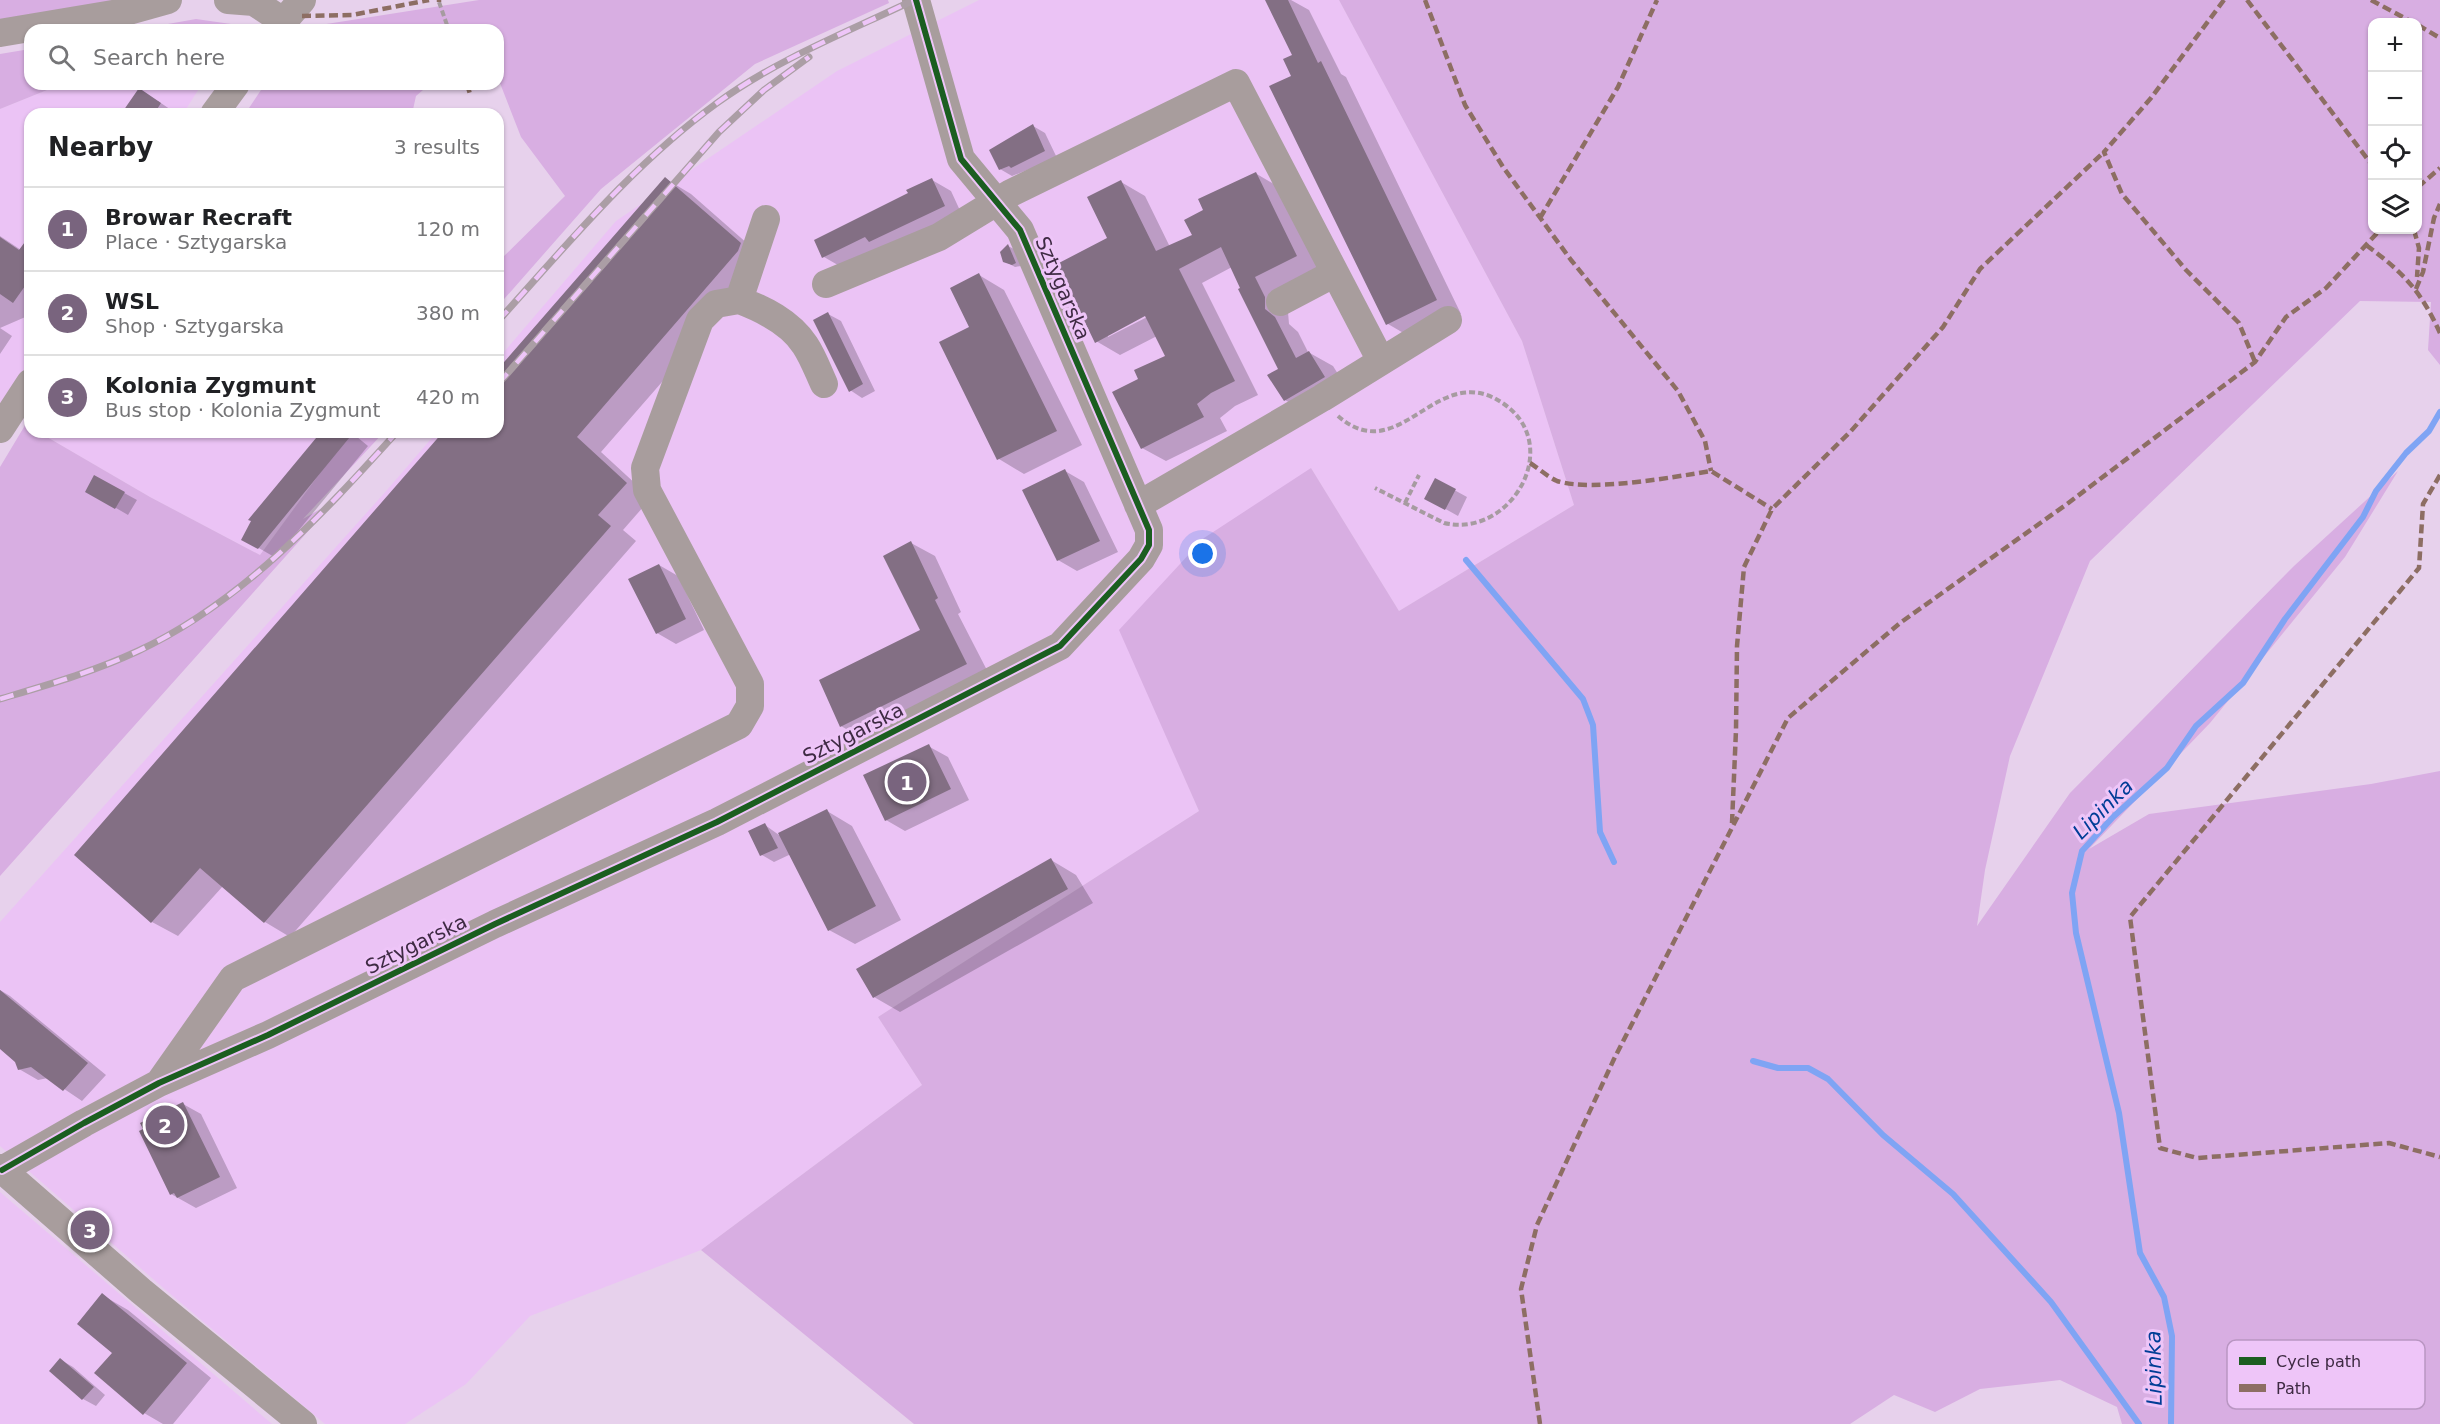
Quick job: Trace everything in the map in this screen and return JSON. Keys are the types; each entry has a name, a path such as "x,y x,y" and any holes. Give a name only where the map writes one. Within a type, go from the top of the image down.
{"street":[{"path":"54,24 125,12 168,0"},
{"path":"228,0 254,2 277,24"},
{"path":"281,24 302,0"},
{"name":"Sztygarska","path":"1,1169 159,1083 268,1035 495,924 717,822 1060,646 1141,559 1149,545 1149,530 1020,230 962,159 916,0"},
{"path":"0,33 24,29"},
{"path":"826,284 939,237 1011,193 1236,83 1381,361"},
{"path":"218,108 232,90"},
{"path":"739,300 766,219"},
{"path":"1280,302 1335,273"},
{"path":"159,1083 233,978 740,725 750,706 750,684 646,490 645,468 700,320 716,304 739,300 764,310 787,326 805,344 824,384"},
{"path":"1138,505 1322,398 1448,320"},
{"path":"0,429 24,392"},
{"path":"1,1169 141,1291 303,1424"}],"path":[{"path":"439,2 446,24"},
{"path":"1322,398 1344,422 1358,429 1375,432 1390,430 1452,394 1466,393 1484,395 1501,402 1515,413 1525,427 1531,445 1530,463 1516,495 1490,517 1473,524 1453,525 1439,521 1375,488"},
{"path":"1405,503 1419,475"}],"shaded area":[{"path":"0,0 120,0 0,25"},
{"path":"479,0 888,0 889,3 755,64 601,189 504,299 504,256 565,196 521,137 503,90 504,24 326,24"},
{"path":"979,0 1339,0 1522,341 1574,505 1399,611 1311,468 1120,630 1199,811 878,1017 922,1085 701,1250 530,1316 466,1384 405,1424 325,1424 0,1146 0,922 432,438 504,438 504,352 616,221 837,71"},
{"path":"1339,0 2440,0 2440,365 2428,350 2431,302 2360,301 2090,561 2010,756 1985,870 1977,926 2070,793 2294,566 2398,471 2345,557 2210,723 2089,849 2149,814 2371,784 2440,771 2440,1424 2122,1424 2117,1407 2060,1380 1980,1389 1935,1412 1894,1395 1850,1424 914,1424 701,1250 922,1085 878,1017 1199,811 1119,630 1204,538 1311,468 1399,611 1574,505 1522,341"},
{"path":"196,19 231,24 168,24"},
{"path":"24,50 24,90 47,90 0,109 0,54"},
{"path":"47,90 198,90 187,108 24,108 24,370 0,408 0,109"},
{"path":"261,90 423,90 416,96 413,108 249,108"},
{"path":"24,427 24,438 49,438 150,497 260,555 346,438 378,438 303,519 336,500 0,876 0,467"},
{"path":"49,438 346,438 260,555 150,497"},
{"path":"0,1192 272,1424 0,1424"}],"building":[{"path":"1265,0 1288,0 1318,63 1321,61 1437,300 1386,325 1269,86 1291,76 1283,59 1292,55"},
{"path":"138,90 142,90 161,103 158,108 125,108"},
{"path":"1033,124 1045,151 1011,168 1009,166 999,170 989,150"},
{"path":"1256,172 1297,256 1255,277 1265,297 1265,309 1275,317 1296,358 1309,351 1325,377 1284,401 1267,375 1278,369 1238,289 1240,288 1221,247 1179,269 1235,381 1211,393 1197,404 1204,417 1141,449 1112,392 1138,379 1134,370 1165,356 1145,316 1095,343 1057,264 1107,238 1087,197 1121,180 1156,251 1192,235 1184,220 1203,210 1198,199"},
{"path":"665,177 741,243 738,251 577,437 627,483 598,515 611,526 264,923 200,868 151,923 74,855 438,438 504,438 504,362"},
{"path":"932,178 945,206 869,242 865,237 822,258 814,240 908,193 906,190"},
{"path":"0,237 19,250 24,243 24,287 13,303 0,294"},
{"path":"1008,244 1016,263 1012,265 1003,262 1000,252"},
{"path":"979,273 1057,431 997,460 939,342 969,327 950,288"},
{"path":"828,312 863,384 849,392 813,320"},
{"path":"316,438 349,438 258,549 241,540 251,521 248,520"},
{"path":"1065,469 1100,541 1057,561 1022,490"},
{"path":"94,475 125,492 115,509 85,492"},
{"path":"1435,478 1456,489 1445,510 1424,499"},
{"path":"911,541 938,598 935,600 967,664 840,727 819,680 920,630 883,556"},
{"path":"659,564 686,619 656,634 628,579"},
{"path":"929,744 951,789 885,821 863,775"},
{"path":"827,809 876,906 828,931 778,833"},
{"path":"765,823 778,848 760,856 748,831"},
{"path":"1051,858 1068,889 873,998 856,969"},
{"path":"0,990 88,1063 63,1091 31,1067 18,1070 15,1062 0,1049"},
{"path":"183,1102 220,1177 177,1198 174,1193 170,1195 139,1131 143,1129 140,1123"},
{"path":"102,1293 187,1363 143,1415 94,1373 112,1353 77,1324"},
{"path":"60,1358 94,1387 82,1400 49,1371"}],"waterway":[{"name":"Lipinka","path":"2171,1424 2172,1336 2164,1297 2140,1253 2119,1113 2076,933 2072,893 2082,851 2113,817 2167,768 2196,726 2243,683 2285,619 2363,517 2376,491 2406,453 2429,431 2440,412"},
{"path":"1466,560 1583,699 1593,725 1600,832 1614,862"},
{"path":"1753,1061 1778,1068 1808,1068 1828,1079 1883,1135 1953,1194 2051,1302 2139,1424"}],"railway":[{"path":"504,314 629,179 657,152 717,103 763,73 914,0"},
{"path":"504,377 719,132 764,90 809,57"},
{"path":"0,699 70,678 121,659 176,631 212,608 278,555 339,495 391,438"}],"marked path":[{"path":"302,16 352,15 429,0"},
{"path":"1425,0 1465,105 1503,167 1571,260 1678,391 1705,441 1711,471"},
{"path":"1540,218 1618,87 1657,0"},
{"path":"2224,0 2151,98 2104,152 2122,194 2186,270 2239,323 2255,362"},
{"path":"2247,0 2368,160"},
{"path":"2371,0 2405,18"},
{"path":"2422,27 2440,38"},
{"path":"469,90 470,94"},
{"path":"1732,823 1737,646 1744,567 1772,509 1851,431 1943,327 1980,269 2104,152"},
{"path":"2422,184 2440,168"},
{"path":"2416,289 2423,272 2434,218 2440,204"},
{"path":"1540,1424 1521,1289 1537,1225 1614,1059 1788,718 1900,623 2067,504 2255,362 2286,317 2326,288 2376,234"},
{"path":"2415,234 2419,248 2417,277"},
{"path":"2366,245 2410,283 2426,305 2440,333"},
{"path":"1530,463 1557,481 1591,485 1676,477 1711,471 1772,509"},
{"path":"2440,475 2423,504 2419,568 2130,917 2160,1148 2197,1158 2389,1143 2440,1157"}],"cycle path":[{"path":"2,1170 159,1083 268,1035 495,924 717,822 1060,646 1141,559 1149,545 1149,530 1020,230 961,159 916,0"}],"place":[{"name":"Browar Recraft","path":"907,782"},
{"name":"WSL","path":"165,1125"},
{"name":"Kolonia Zygmunt","path":"90,1230"}]}
